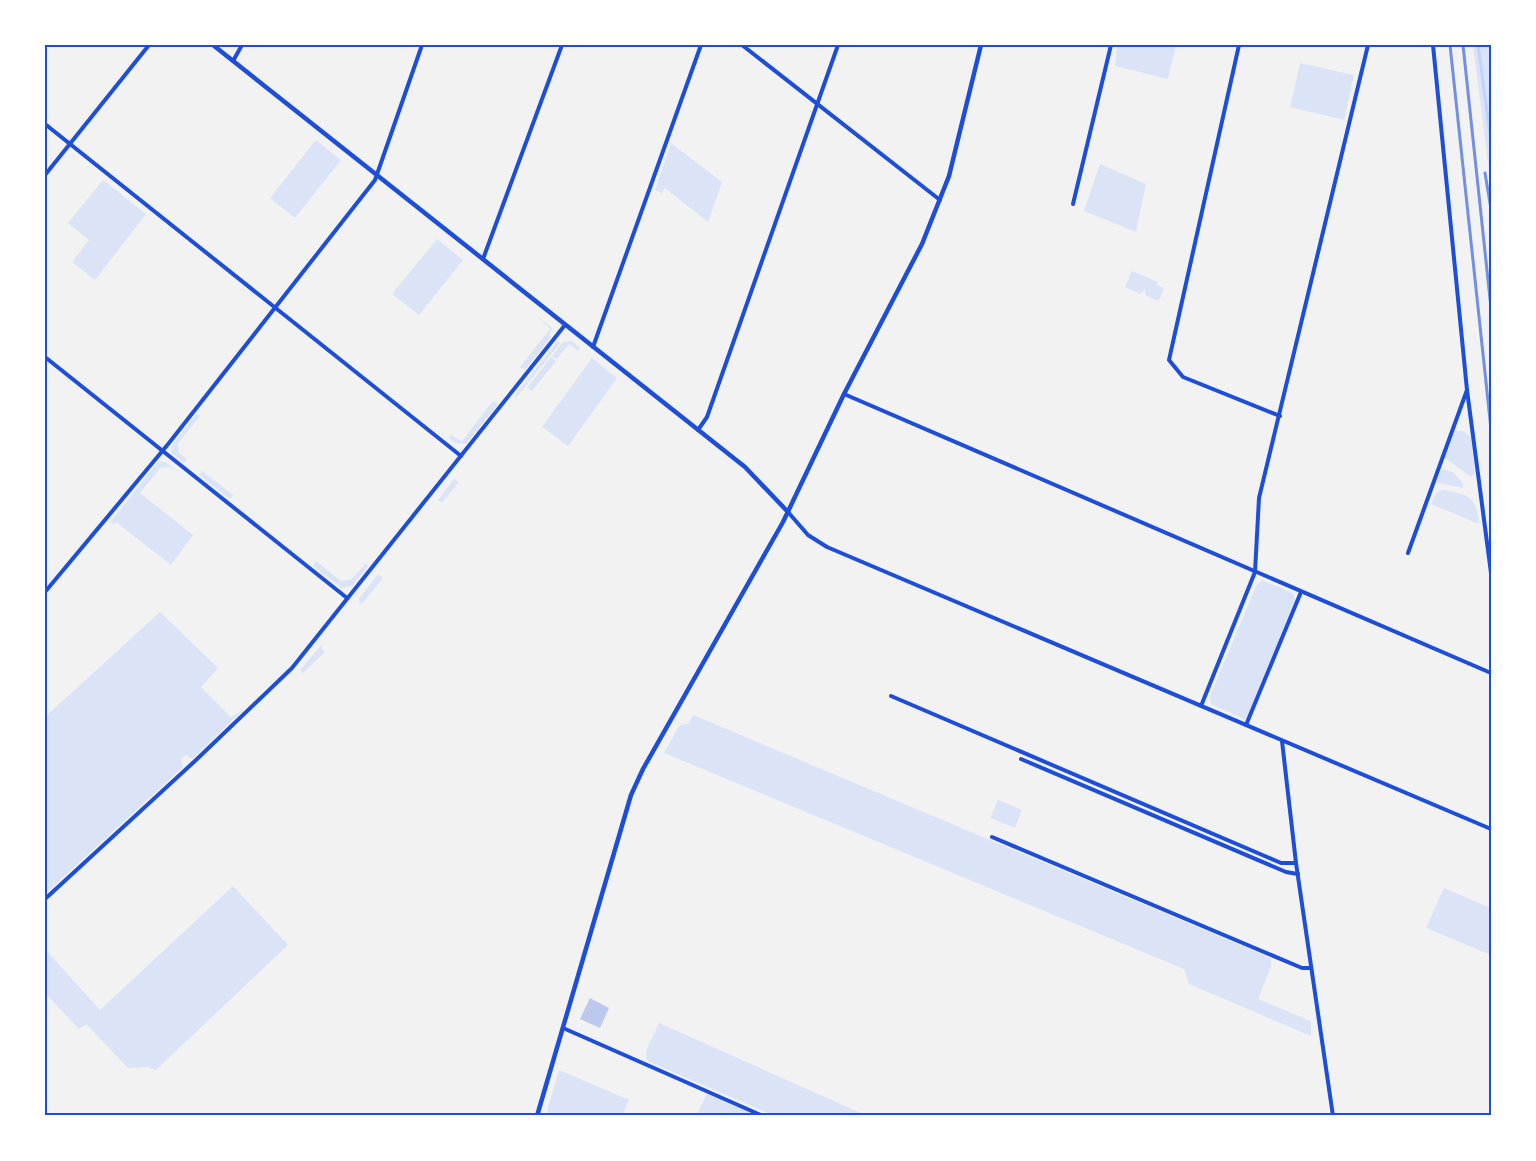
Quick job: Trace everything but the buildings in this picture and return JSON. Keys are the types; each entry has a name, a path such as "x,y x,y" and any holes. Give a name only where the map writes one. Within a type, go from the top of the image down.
{"street":[{"path":"45,175 149,45"},
{"path":"213,45 698,430 759,480 806,533 827,547 1491,829"},
{"path":"233,61 242,45"},
{"path":"45,592 162,451 372,185 422,45"},
{"path":"483,259 562,45"},
{"path":"593,347 702,45"},
{"path":"742,45 928,193 941,200"},
{"path":"698,430 707,419 838,45"},
{"path":"537,1116 618,834 636,783 788,512 844,394 915,260 941,200 957,150 981,45"},
{"path":"1074,204 1111,45"},
{"path":"1239,45 1169,360 1183,377 1280,416"},
{"path":"1201,706 1255,572 1259,498 1368,45"},
{"path":"1433,45 1467,390 1491,573"},
{"path":"45,124 461,456"},
{"path":"45,899 284,676 566,325"},
{"path":"45,357 348,598"},
{"path":"1408,553 1467,390"},
{"path":"844,394 1491,674"},
{"path":"1246,725 1301,592"},
{"path":"891,696 1281,863 1296,863"},
{"path":"1282,740 1296,863 1333,1116"},
{"path":"1021,759 1286,872 1298,874"},
{"path":"992,837 1302,968 1311,968"},
{"path":"563,1028 763,1116"}],"shaded area":[{"path":"1117,45 1176,45 1168,79 1115,66"},
{"path":"1473,45 1491,45 1491,186"},
{"path":"1300,63 1354,75 1344,120 1290,107"},
{"path":"316,140 341,160 295,218 270,198"},
{"path":"671,143 722,182 708,222 665,188 662,193 655,190"},
{"path":"1100,164 1146,184 1136,232 1084,211"},
{"path":"103,180 146,214 95,280 72,262 89,240 68,223"},
{"path":"437,239 463,260 419,315 392,294"},
{"path":"1132,271 1158,282 1157,285 1164,288 1159,301 1146,296 1145,289 1140,294 1125,287"},
{"path":"535,314 552,328 549,335 551,337 525,370 520,367 550,329"},
{"path":"558,341 560,343 515,399 515,395"},
{"path":"572,341 580,348 578,351 569,344 557,359 552,356 563,342"},
{"path":"551,357 556,361 532,391 527,388"},
{"path":"592,358 617,378 568,446 542,427"},
{"path":"493,401 498,404 466,444 455,443 449,438 450,435 462,441"},
{"path":"197,413 200,416 178,443 179,453 187,459 184,463 172,453 171,447"},
{"path":"1455,431 1463,431 1471,437 1475,473 1471,477 1445,458"},
{"path":"158,462 165,462 180,473 169,467 160,468 140,493 193,535 171,565 116,522 114,524 110,522"},
{"path":"1442,469 1453,472 1463,483 1463,488 1439,483 1437,480"},
{"path":"202,471 233,495 230,499 199,475"},
{"path":"454,479 459,482 442,503 438,500"},
{"path":"1443,490 1470,498 1476,508 1479,524 1431,504 1436,493"},
{"path":"316,561 341,581 352,579 366,563 368,566 353,585 342,588 313,566"},
{"path":"378,574 383,578 362,604 358,600"},
{"path":"1262,580 1293,593 1295,600 1247,718 1244,719 1211,704 1210,696 1256,586"},
{"path":"160,612 218,668 201,687 231,717 244,709 192,759 186,755 181,759 183,767 45,894 45,717"},
{"path":"325,641 321,648 325,652 303,673 300,670"},
{"path":"693,715 1271,958 1271,967 1258,999 1311,1021 1311,1036 1189,984 1184,969 664,753 679,726 689,723"},
{"path":"998,800 1022,810 1015,828 990,818"},
{"path":"233,886 288,945 156,1070 147,1067 128,1068 86,1024 79,1029 45,993 45,949 100,1010"},
{"path":"1444,888 1491,908 1491,955 1426,928"},
{"path":"659,1023 863,1114 862,1116 775,1116 647,1061 646,1051"},
{"path":"559,1070 629,1100 622,1116 551,1116 547,1111"},
{"path":"707,1094 758,1116 696,1116"}],"waterway":[{"path":"1478,45 1491,141"}],"railway":[{"path":"1450,45 1491,429"},
{"path":"1463,45 1491,308"},
{"path":"1485,173 1491,209"}]}
